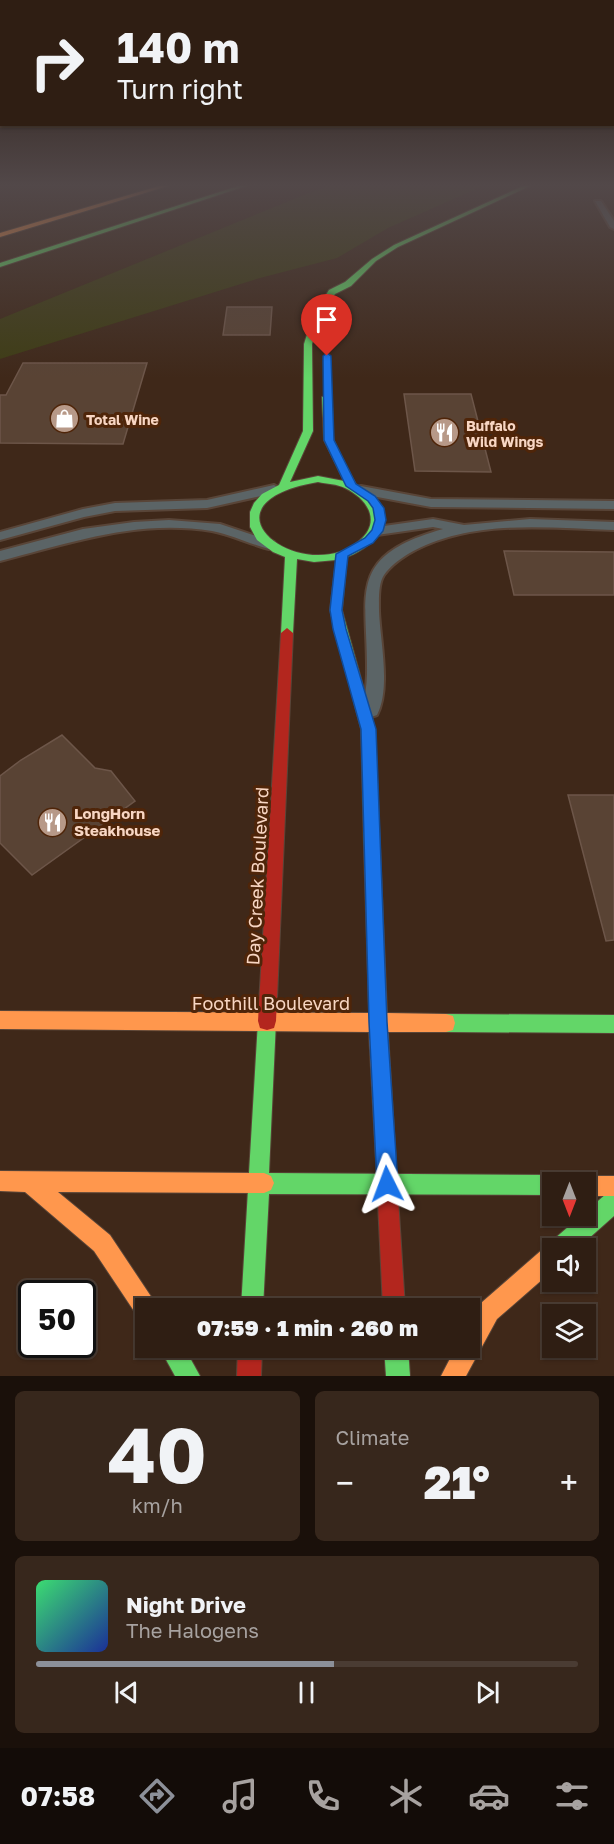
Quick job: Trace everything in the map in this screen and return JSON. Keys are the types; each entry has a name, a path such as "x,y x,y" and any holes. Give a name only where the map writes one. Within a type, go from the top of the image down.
{"main road":[{"path":"0,266 48,250"},
{"path":"279,486 318,479 356,488 371,498 378,508 380,520 377,531 357,548 342,554 308,557 291,554 271,545 259,535 253,522 254,509 262,498 279,486 306,442 308,431 306,356 311,330 332,292 348,284 374,260 389,250"},
{"path":"344,302 348,294 348,284"},
{"path":"327,378 329,440 356,488"},
{"name":"Day Creek Boulevard","path":"253,1298 291,554"},
{"path":"342,554 336,610 339,629 369,729 378,1022 393,1298"},
{"name":"Foothill Boulevard","path":"0,1020 614,1024"},
{"path":"0,1181 542,1185"},
{"path":"30,1182 102,1243 139,1298"},
{"path":"596,1186 614,1186"},
{"path":"573,1238 614,1202"},
{"path":"480,1327 489,1311 542,1265"},
{"path":"178,1358 188,1376"},
{"path":"249,1376 250,1358"},
{"path":"397,1358 398,1376"},
{"path":"453,1376 463,1358"}],"lane":[{"path":"0,536 83,513 115,507 207,504 279,486"},
{"path":"356,488 431,503 614,505"},
{"path":"377,531 433,523 463,528 514,525 614,526"},
{"path":"0,556 105,529 147,525 203,526 230,531 271,545"},
{"path":"369,729 375,675 370,617 374,580 386,563 407,547 463,528"}],"shaded area":[{"path":"169,250 350,250 337,258 260,278 0,359 0,319"}],"building":[{"path":"227,307 272,307 270,335 223,335"},
{"name":"Total Wine","path":"23,363 147,363 123,444 0,443 0,395 6,395"},
{"name":"Buffalo Wild Wings","path":"404,394 471,394 491,472 415,471"},
{"path":"504,551 614,552 614,595 514,595"},
{"name":"LongHorn Steakhouse","path":"62,735 95,768 111,771 135,801 32,875 0,843 0,776"},
{"path":"568,795 614,795 614,940 606,941"}],"traffic: fast":[{"path":"0,265 45,250"},
{"path":"284,484 308,431 308,344 317,315 332,292 348,284 374,260 389,250"},
{"path":"327,397 329,440 352,486"},
{"path":"318,479 345,485 359,491 367,498 373,505 378,520 371,537 352,551 341,555 314,558 288,554 265,541 255,524 255,512 259,503 275,490 318,479"},
{"path":"287,633 291,554"},
{"path":"342,554 336,610 368,729 372,847"},
{"path":"253,1298 267,1021"},
{"path":"446,1023 614,1024"},
{"path":"264,1183 542,1185"},
{"path":"573,1238 614,1202"},
{"path":"177,1358 188,1376"},
{"path":"397,1358 398,1376"}],"traffic: slow":[{"path":"372,847 378,1022 387,1181"},
{"path":"0,1020 446,1023"},
{"path":"0,1181 264,1183"},
{"path":"30,1182 102,1243 139,1298"},
{"path":"596,1186 614,1186"},
{"path":"480,1328 489,1311 542,1265"},
{"path":"453,1376 463,1358"}],"traffic: jam":[{"path":"267,1021 287,633"},
{"path":"387,1181 393,1298"},
{"path":"249,1376 250,1358"}],"place":[{"name":"Total Wine","path":"65,419"},
{"name":"Buffalo Wild Wings","path":"445,433"},
{"name":"LongHorn Steakhouse","path":"53,822"}],"route":[{"path":"327,356 329,440 352,486 371,498 378,508 380,520 377,531 369,540 342,554 337,583 336,610 339,629 369,729 378,1022 387,1184"}]}
